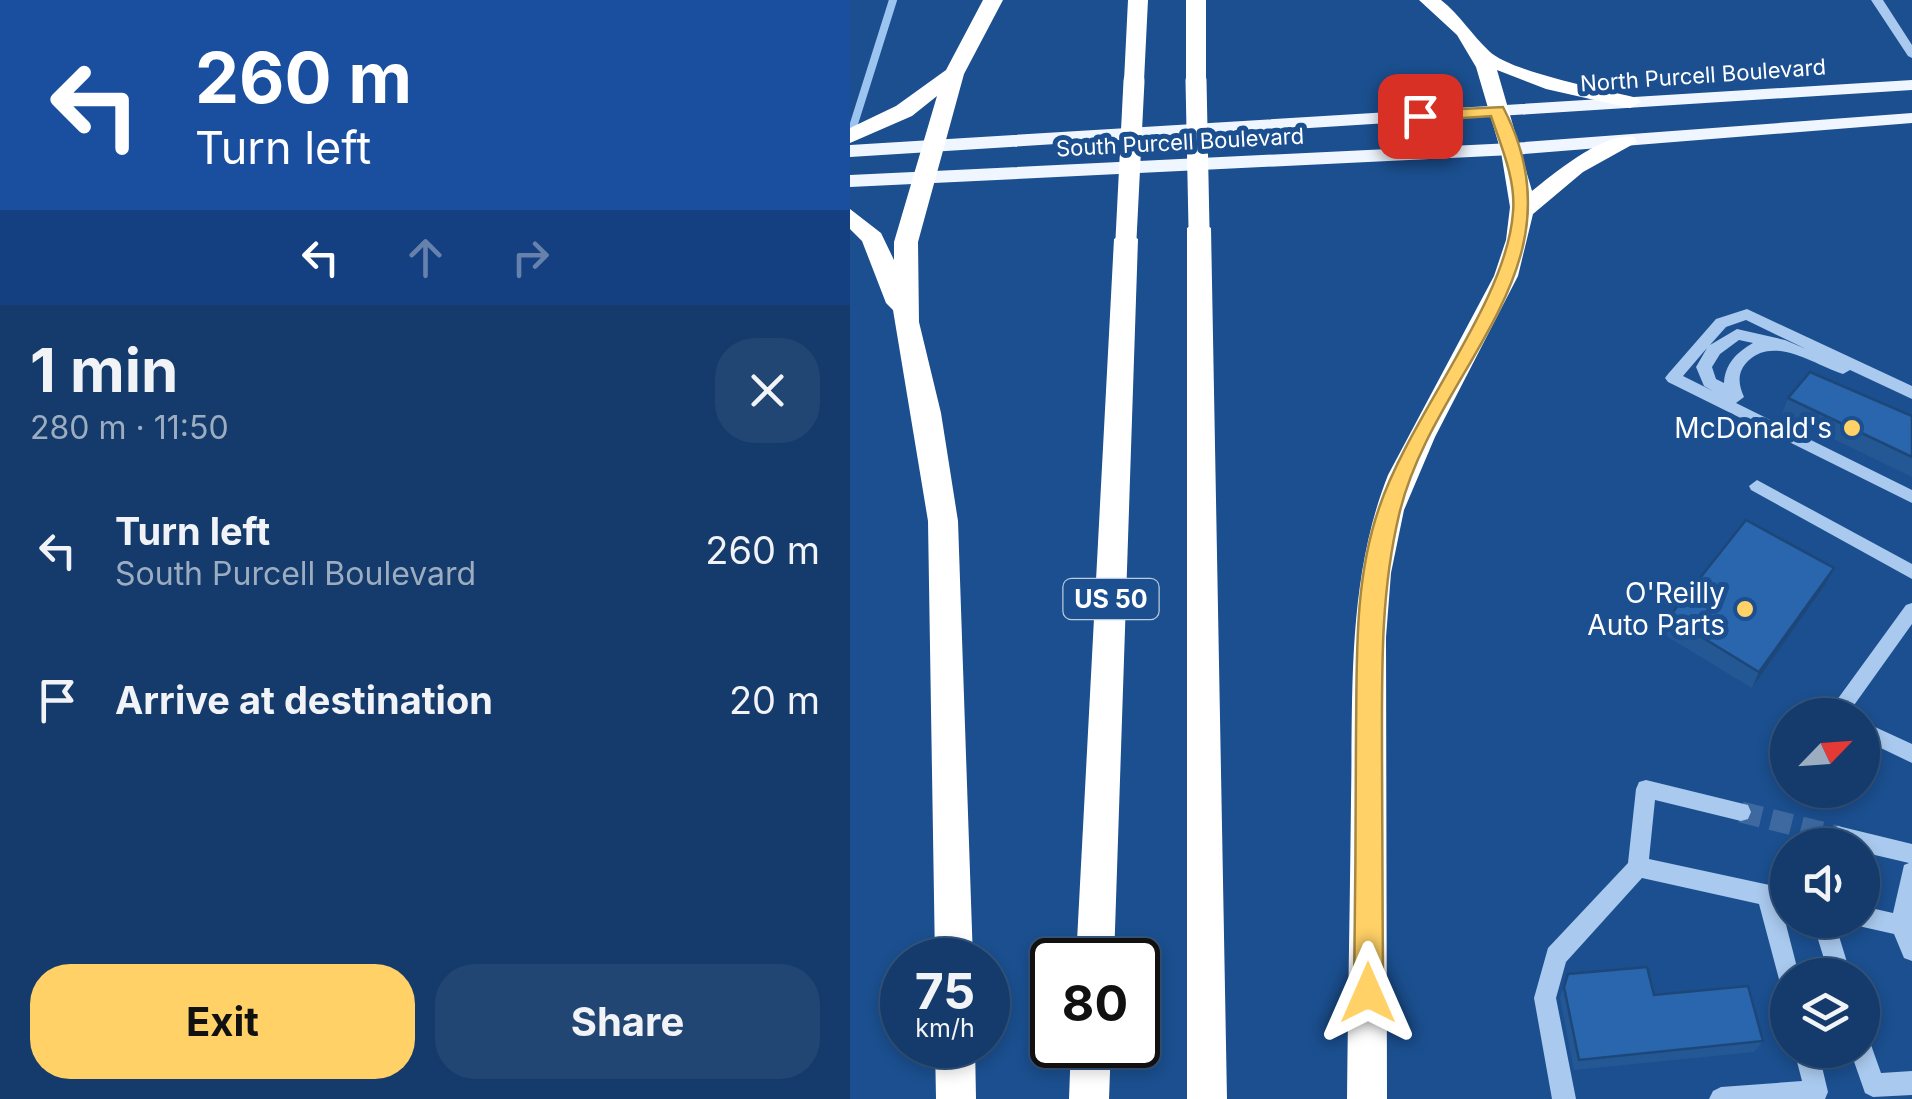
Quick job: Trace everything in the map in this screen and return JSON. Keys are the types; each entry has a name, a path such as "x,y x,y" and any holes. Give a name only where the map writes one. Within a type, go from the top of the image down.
{"highway":[{"path":"906,322 906,242 930,148 954,74 993,0"},
{"name":"US 50","path":"1096,938 1138,0"},
{"path":"1196,0 1207,1099"},
{"path":"1366,1099 1370,608 1388,511 1417,439 1479,330 1512,259 1522,210 1512,150 1482,57 1465,31 1429,0"},
{"path":"1482,57 1554,86 1630,102"},
{"path":"850,136 904,111 954,74"},
{"path":"1522,210 1575,167 1626,142"},
{"path":"850,216 873,238 906,322 927,413 944,521 953,938"},
{"path":"955,1068 956,1099"},
{"path":"1089,1099 1091,1068"}],"main road":[{"name":"North Purcell Boulevard","path":"1498,110 1912,84"},
{"name":"South Purcell Boulevard","path":"850,151 1498,110"},
{"path":"1512,150 1912,118"},
{"name":"South Purcell Boulevard","path":"850,181 1512,150"}],"street":[{"path":"1877,0 1912,54"},
{"path":"1912,393 1748,314 1722,323 1673,378 1912,497"},
{"path":"1864,370 1840,369 1780,344 1737,334 1714,350 1704,366 1716,387 1912,485"},
{"path":"1736,398 1729,382 1744,356 1758,346 1780,344"},
{"path":"1757,486 1912,572"},
{"path":"1848,698 1912,610"},
{"path":"1880,738 1912,754"},
{"path":"1564,1099 1545,998 1556,956 1638,867 1646,789 1741,812"},
{"path":"1880,846 1912,854"},
{"path":"1638,867 1770,896"},
{"path":"1912,872 1901,925 1912,950"},
{"path":"1880,921 1901,925"},
{"path":"1721,1099 1816,1092 1810,1068"},
{"path":"1868,1068 1873,1085 1912,1083"}],"building":[{"path":"1810,372 1912,416 1912,457 1788,398"},
{"name":"O'Reilly Auto Parts","path":"1746,520 1834,568 1759,672 1669,617"},
{"path":"1647,967 1654,995 1748,986 1763,1041 1579,1060 1564,987 1568,974"}],"waterway":[{"path":"852,130 893,0"}],"tunnel":[{"path":"1741,812 1806,828"}],"place":[{"name":"McDonald's","path":"1852,428"},
{"name":"O'Reilly Auto Parts","path":"1745,609"}],"route":[{"path":"1368,993 1370,608 1388,511 1417,439 1479,330 1512,259 1522,210 1516,166 1498,110 1420,116"}]}
